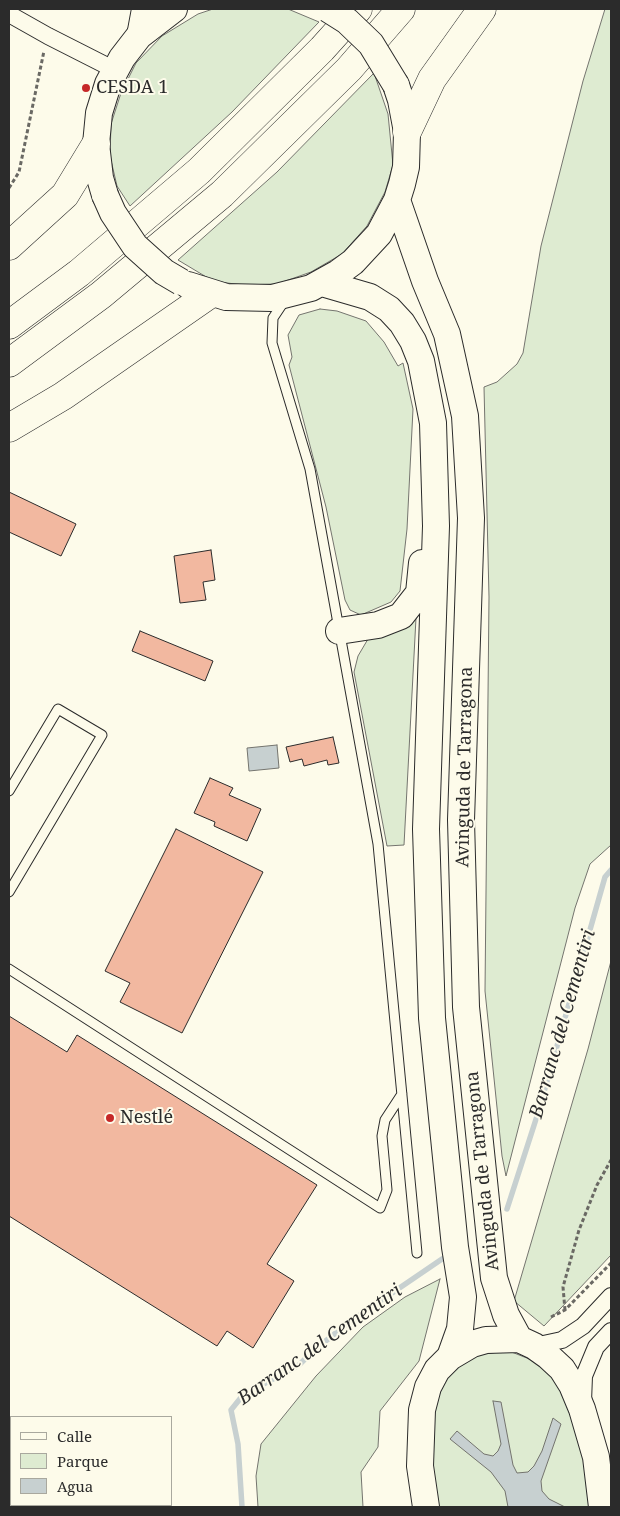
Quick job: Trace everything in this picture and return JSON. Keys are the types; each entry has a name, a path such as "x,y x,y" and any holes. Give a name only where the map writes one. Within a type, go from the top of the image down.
{"highway":[{"path":"9,325 79,273 199,171 322,49 358,9"},
{"path":"9,363 101,295 222,194 349,69 401,9"},
{"path":"407,132 432,79 482,9"},
{"path":"9,246 66,195 96,144"},
{"path":"9,428 63,396 210,294"}],"main road":[{"path":"139,36 144,9"},
{"path":"174,9 139,36 115,70 103,98 96,144 100,178 105,195 118,221 135,246 164,272 181,282 210,294 257,300 287,295 322,283 346,268 367,249 379,234 397,200 406,167 407,132 396,85 371,44 347,21 328,9"},
{"name":"Avinguda de Tarragona","path":"397,200 425,281 447,334 465,416 471,518 461,820 466,1007 494,1278 506,1314 526,1342"},
{"name":"Avinguda de Tarragona","path":"322,283 370,297 389,309 402,323 414,341 421,361 433,423 436,526 426,829 432,1018 455,1247 463,1297 460,1330 450,1357"},
{"path":"339,631 378,624 401,616 420,593 433,423"},
{"path":"426,1507 420,1466 422,1410 428,1387 437,1370 450,1357 472,1344 486,1340 526,1342 562,1369 582,1409 596,1457 602,1507"}],"street":[{"path":"9,14 115,70"},
{"path":"526,1342 562,1340 583,1326 611,1296"},
{"path":"582,1409 584,1376 596,1347 611,1331"}],"lane":[{"path":"287,295 273,318 272,343 310,469 378,844 417,1253"},
{"path":"9,791 58,709 102,735 9,892"},
{"path":"9,970 380,1208 387,1190 382,1136 385,1120 402,1094"}],"path":[{"path":"9,188 19,172 48,36"},
{"path":"565,1310 563,1287 580,1230 597,1185 611,1160"},
{"path":"551,1317 565,1310 611,1264"}],"green space":[{"path":"213,9 288,9 319,22 232,112 130,206 117,186 110,156 111,124 121,93 136,63 162,36 198,14"},
{"path":"605,9 611,9 611,845 590,864 575,908 506,1176 502,1156 485,991 489,597 484,387 497,382 517,364 523,353 541,246 583,81"},
{"path":"374,73 388,114 393,165 385,192 367,226 342,254 311,272 277,284 242,285 213,281 178,260 277,172"},
{"path":"320,309 337,311 366,321 384,342 398,366 403,363 413,409 407,529 400,591 391,602 361,615 350,610 345,600 326,507 289,365 292,357 288,335 299,315"},
{"path":"416,618 404,845 387,846 354,672 358,656 368,639 402,627"},
{"path":"611,961 611,1255 544,1326 514,1301 588,1049"},
{"path":"440,1279 419,1361 380,1411 378,1447 361,1472 363,1507 258,1507 256,1476 261,1444 316,1376 363,1327 405,1297"},
{"path":"509,1351 537,1362 559,1387 572,1419 585,1464 591,1507 436,1507 432,1463 434,1410 441,1390 448,1376 461,1363 481,1354"}],"water":[{"path":"277,745 279,768 249,771 247,748"},
{"path":"493,1401 501,1402 513,1465 517,1473 528,1472 534,1466 542,1451 553,1418 561,1424 541,1481 542,1491 549,1499 565,1507 508,1507 505,1491 491,1472 450,1439 457,1431 484,1454 493,1456 501,1444"}],"building":[{"path":"9,492 76,524 61,556 9,532"},
{"path":"211,550 215,580 203,582 206,600 180,603 174,556"},
{"path":"140,631 213,661 205,681 132,651"},
{"path":"333,737 339,763 328,765 327,760 304,766 302,759 290,762 286,747"},
{"path":"210,778 233,788 229,795 261,809 247,841 214,826 215,822 194,813"},
{"path":"176,829 263,872 182,1033 120,1002 130,983 105,971"},
{"name":"Nestlé","path":"9,1016 67,1052 77,1035 317,1185 267,1264 294,1281 253,1348 227,1331 217,1346 9,1216"}],"waterway":[{"name":"Barranc del Cementiri","path":"507,1209 538,1113 605,877 611,870"},
{"name":"Barranc del Cementiri","path":"242,1507 238,1444 231,1410 243,1395 299,1365 313,1351 351,1321 442,1259"}],"place":[{"name":"CESDA 1","path":"86,88"},
{"name":"Nestlé","path":"110,1118"}]}
